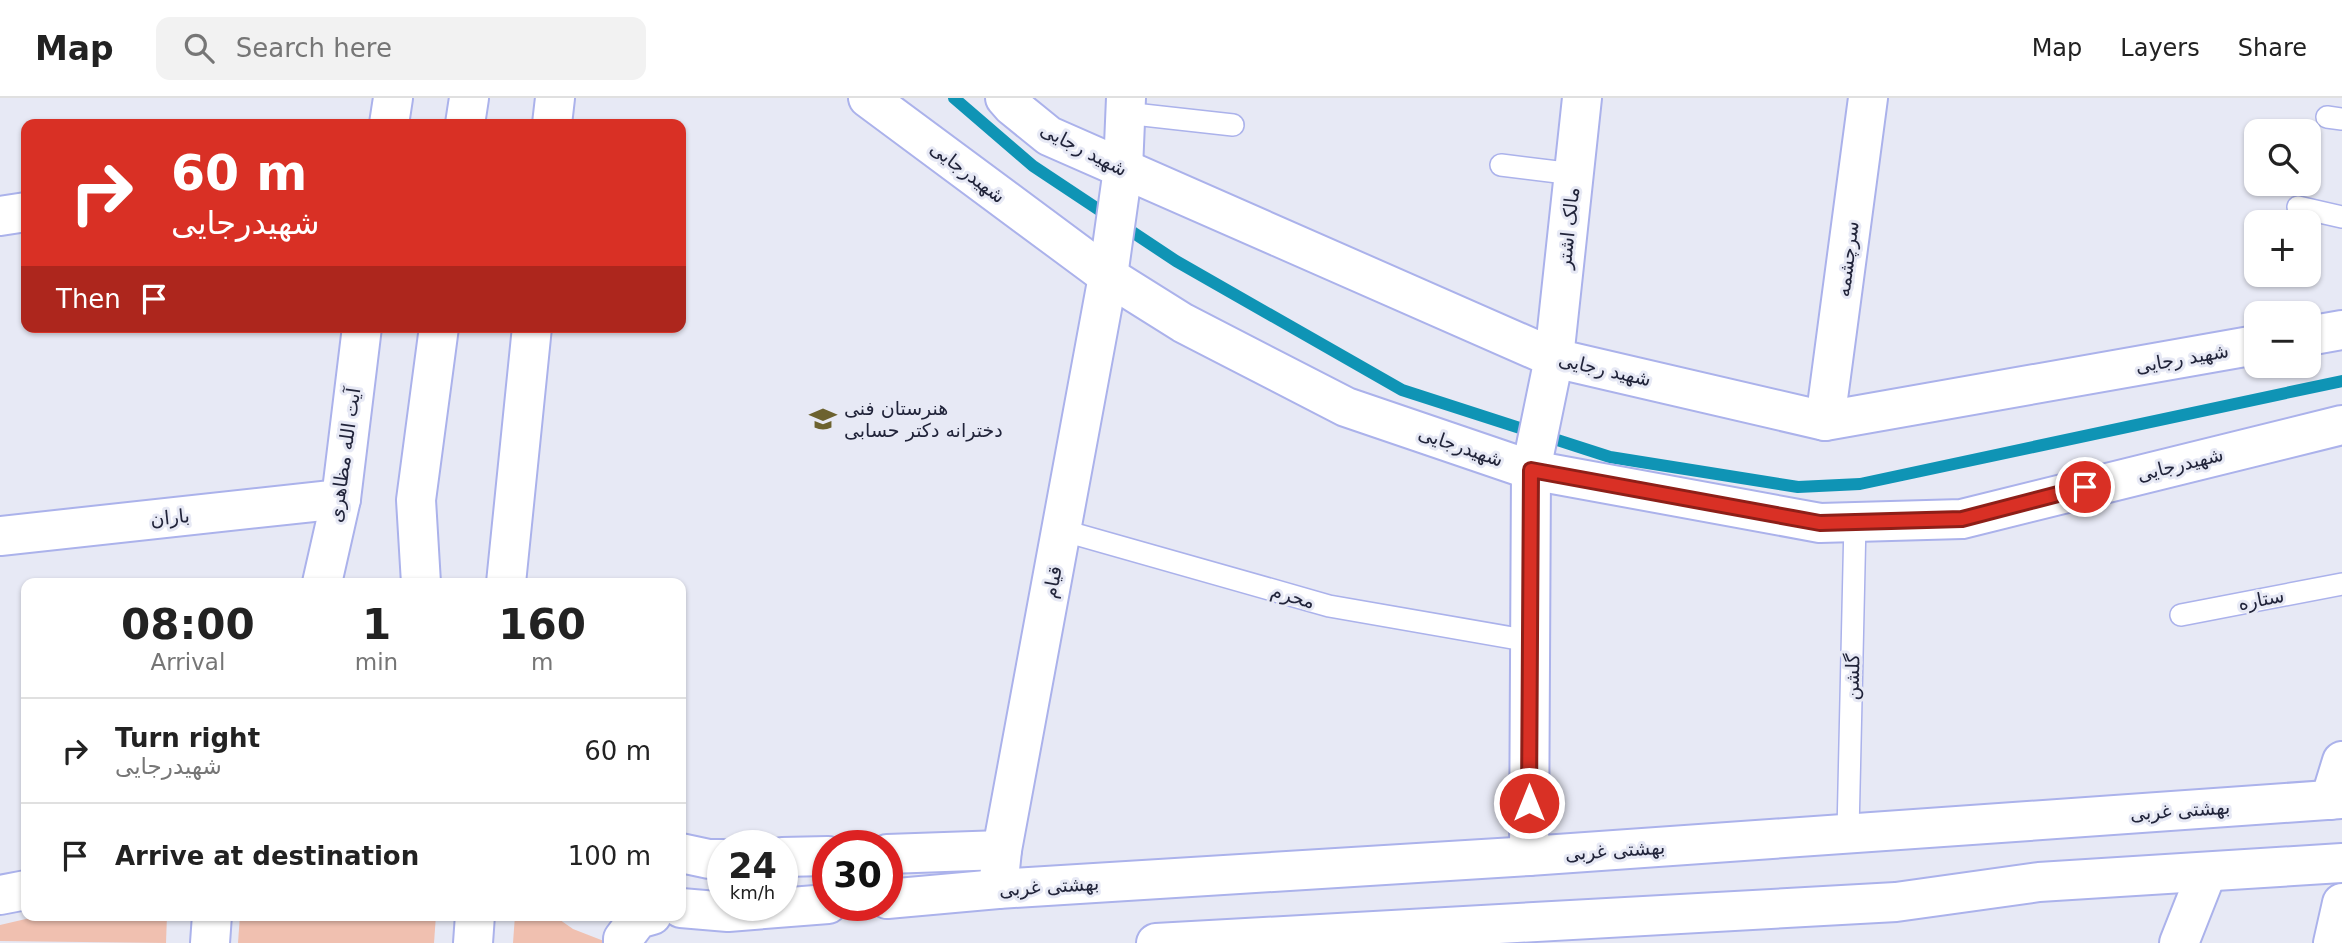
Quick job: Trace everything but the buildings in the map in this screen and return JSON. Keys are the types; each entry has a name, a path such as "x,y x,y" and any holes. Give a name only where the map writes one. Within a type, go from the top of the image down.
{"street":[{"path":"390,119 394,98"},
{"path":"467,119 469,98"},
{"path":"553,119 555,98"},
{"name":"شهیدرجایی","path":"868,98 1108,276 1183,323 1346,407 1531,470 1820,523 1962,519 2342,425"},
{"name":"شهید رجایی","path":"1005,98 1049,136 1553,358 1825,421 2244,347"},
{"name":"مالک اشتر","path":"1529,856 1531,470 1553,358 1582,98"},
{"name":"سرچشمه","path":"1825,421 1868,98"},
{"path":"1123,169 1125,105"},
{"name":"قیام","path":"998,889 1002,850 1108,276 1123,169"},
{"path":"0,216 21,213"},
{"path":"2321,334 2342,330"},
{"name":"آیت الله مظاهری","path":"323,578 341,499 361,333"},
{"path":"421,578 416,500 438,333"},
{"path":"507,578 531,333"},
{"name":"باران","path":"0,536 341,499"},
{"path":"2336,799 2342,761"},
{"name":"بهشتی غربی","path":"903,898 2336,799"},
{"path":"903,853 1002,850"},
{"path":"686,854 707,859"},
{"path":"1156,943 1896,902 2039,881 2342,863"},
{"path":"2179,943 2207,872"},
{"path":"0,894 21,891"},
{"path":"2333,943 2342,903"},
{"path":"686,908 728,912 812,905"},
{"path":"210,943 212,921"},
{"path":"473,943 475,921"},
{"path":"623,943 636,921"}],"lane":[{"path":"1125,105 1233,125"},
{"path":"1501,165 1574,174"},
{"path":"2298,207 2342,216"},
{"name":"گلشن","path":"1848,832 1855,522"},
{"name":"محرم","path":"1061,530 1329,606 1530,641"},
{"name":"ستاره","path":"2181,615 2342,584"}],"shaded area":[{"path":"21,920 167,921 166,943 0,941 0,925"},
{"path":"240,921 436,921 434,943 238,943"},
{"path":"515,921 562,921 573,929 609,943 513,943"}],"waterway":[{"path":"954,98 1033,166 1176,261 1402,390 1610,457 1798,487 1860,484 2342,381"}],"place":[{"name":"هنرستان فنی دخترانه دکتر حسابی","path":"823,419"}],"route":[{"path":"1529,803 1531,470 1820,523 1962,519 2085,487"}]}
